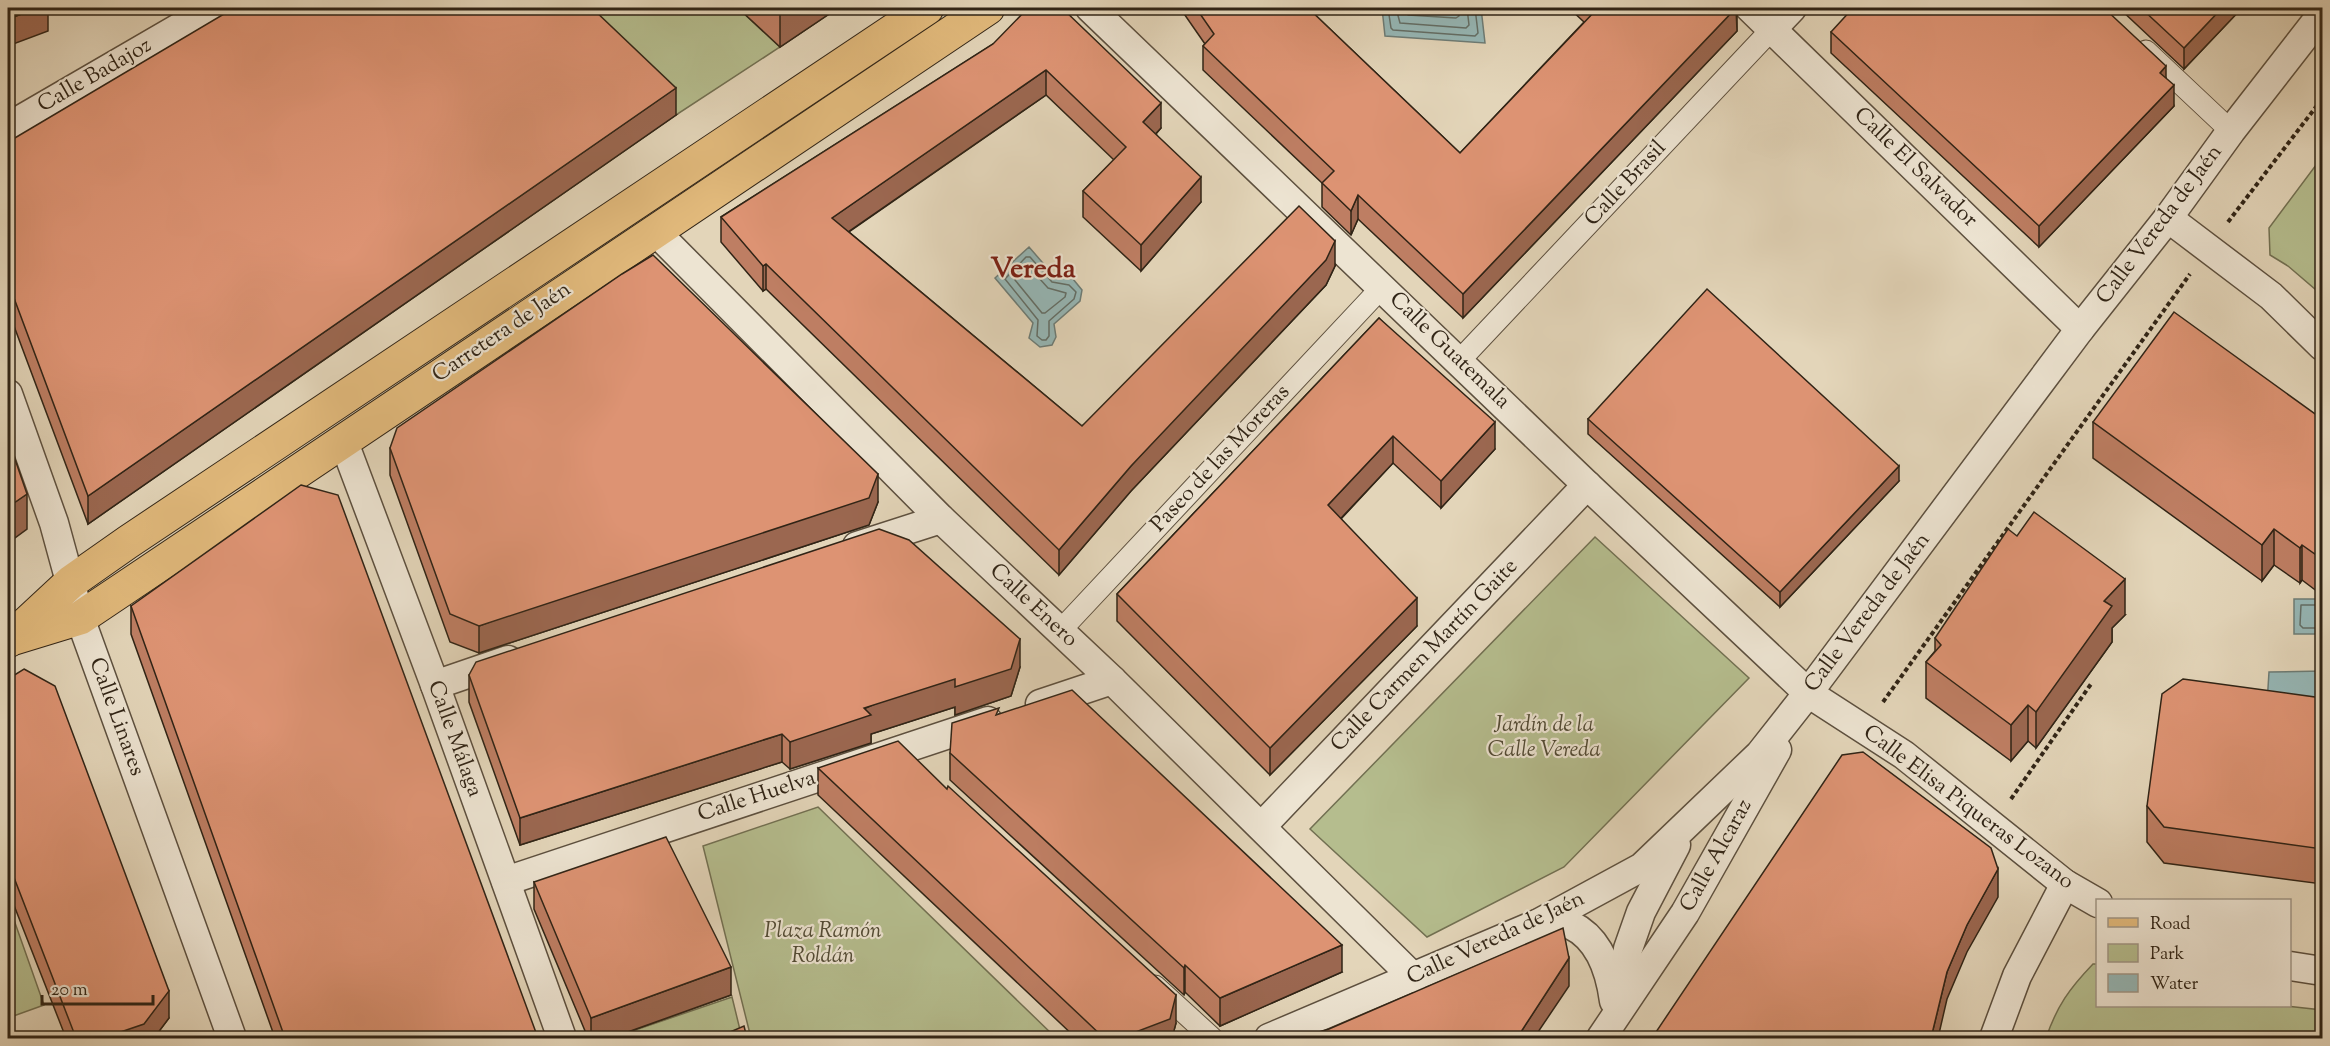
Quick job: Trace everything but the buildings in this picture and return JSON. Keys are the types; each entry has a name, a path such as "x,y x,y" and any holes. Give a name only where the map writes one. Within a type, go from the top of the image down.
{"main road":[{"name":"Carretera de Jaén","path":"8,640 71,582 927,8"},
{"name":"Carretera de Jaén","path":"8,640 80,618 988,8"}],"street":[{"name":"Calle Badajoz","path":"8,127 213,8"},
{"name":"Calle Guatemala","path":"1090,8 1383,286 1587,485 1808,693"},
{"name":"Calle El Salvador","path":"1750,8 2080,329"},
{"name":"Calle Brasil","path":"1460,360 1792,8"},
{"name":"Calle Vereda de Jaén","path":"1269,1038 1537,924 1642,867 1760,754 2080,329 2168,218 2231,131 2322,14"},
{"path":"2135,40 2231,131"},
{"path":"2168,218 2271,296 2322,346"},
{"name":"Calle Enero","path":"655,231 941,519 1112,680 1414,978"},
{"name":"Paseo de las Moreras","path":"1059,632 1383,286"},
{"name":"Calle Linares","path":"8,394 54,523 80,618 232,1038"},
{"name":"Calle Málaga","path":"343,440 435,684 562,1038"},
{"name":"Calle Carmen Martín Gaite","path":"1262,826 1587,485"},
{"path":"829,555 941,519"},
{"path":"435,684 534,652"},
{"name":"Calle Huelva","path":"506,881 1112,680"},
{"name":"Calle Elisa Piqueras Lozano","path":"1808,693 1904,755 2065,884 2096,902"},
{"name":"Calle Alcaraz","path":"1601,1038 1685,913 1808,693"},
{"path":"898,750 919,770"},
{"name":"Calle Alcaraz","path":"1617,1014 1629,949 1641,912 1686,825"},
{"path":"1994,1038 2017,976 2065,884"},
{"path":"1537,924 1569,924 1595,943 1610,975 1617,1014"},
{"path":"2291,966 2322,971"},
{"path":"1143,975 1212,1038"}],"path":[{"path":"1864,728 2208,250 2322,99"},
{"path":"1992,826 2091,684"}],"green space":[{"path":"570,8 738,8 780,47 676,115"},
{"path":"2322,157 2322,295 2288,266 2270,255 2269,228"},
{"name":"Jardín de la Calle Vereda","path":"1595,537 1749,678 1564,867 1427,937 1310,829"},
{"name":"Plaza Ramón Roldán","path":"818,807 1056,1038 751,1038 703,846"},
{"path":"8,903 44,1005 8,1018"},
{"path":"2093,964 2096,964 2096,1007 2291,1007 2322,1010 2322,1038 2046,1038 2055,1016 2077,982"},
{"path":"732,997 742,1038 612,1038"}],"water":[{"path":"1382,8 1481,8 1485,43 1385,36"},
{"path":"1029,247 1055,277 1073,279 1082,290 1080,301 1054,324 1056,337 1052,345 1040,347 1029,338 1033,323 995,278"},
{"path":"2294,599 2322,599 2322,634 2294,634"},
{"path":"2322,671 2322,713 2267,704 2269,672"}],"district":[{"name":"Vereda","path":"1033,270"}]}
